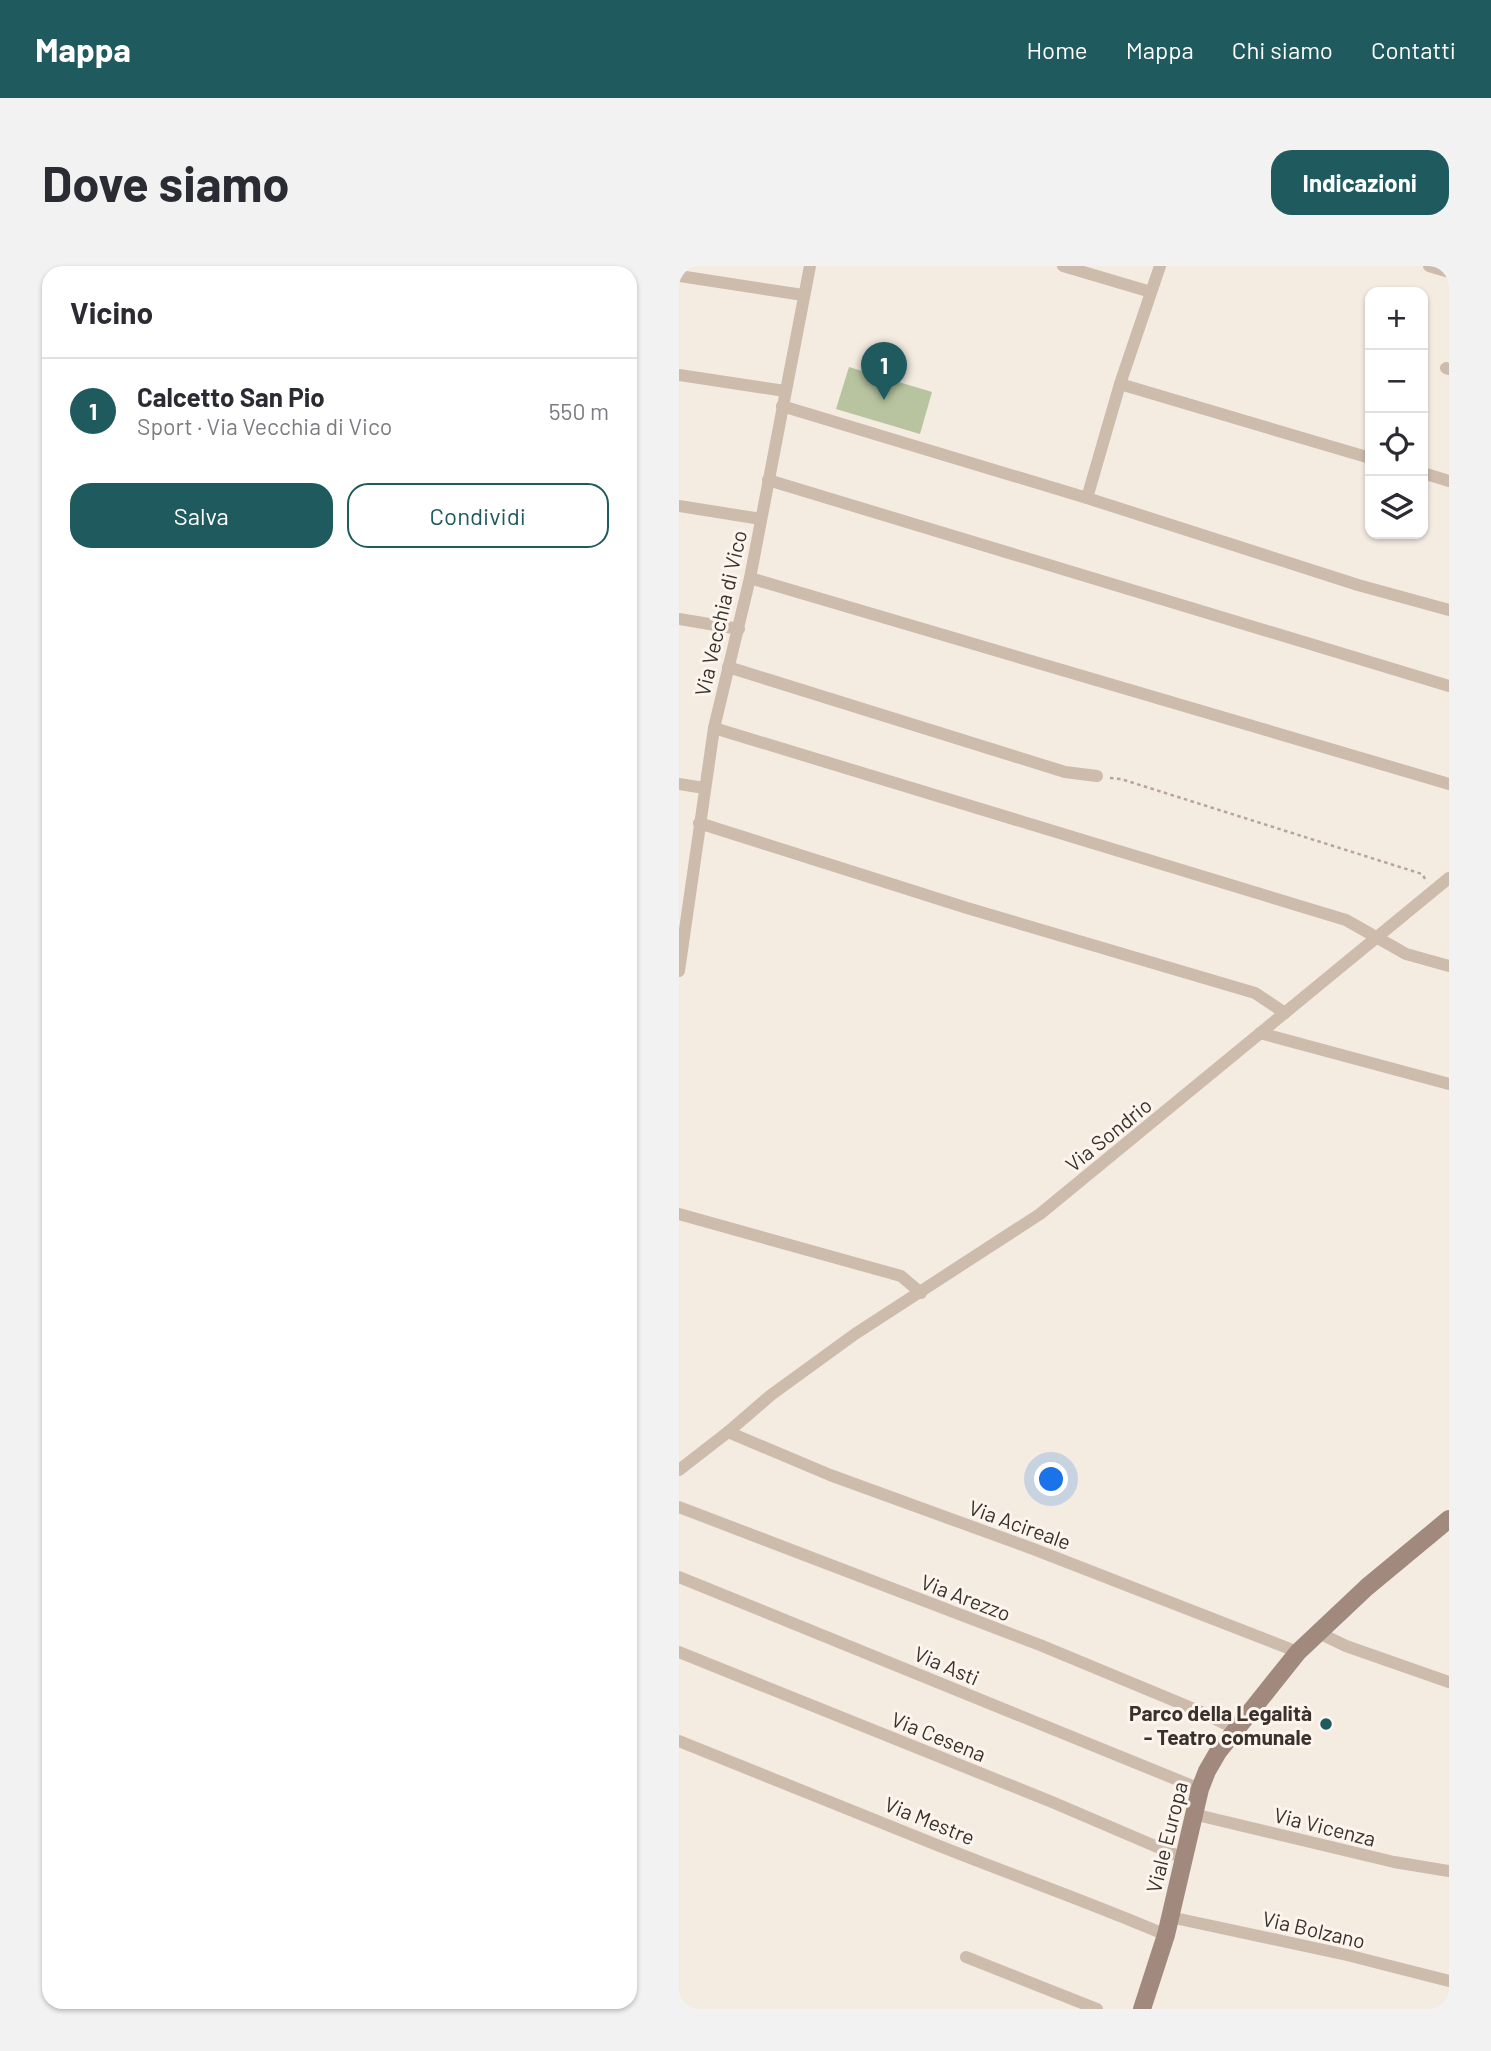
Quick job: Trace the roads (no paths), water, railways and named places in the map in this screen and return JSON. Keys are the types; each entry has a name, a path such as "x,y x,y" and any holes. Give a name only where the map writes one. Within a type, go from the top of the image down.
{"street":[{"name":"Via Vecchia di Vico","path":"679,971 684,887 699,823 714,728 750,578 810,266"},
{"path":"1063,266 1151,292"},
{"path":"1087,498 1119,384 1160,266"},
{"path":"1429,266 1449,272"},
{"path":"679,276 803,295"},
{"path":"679,375 785,391"},
{"path":"1119,384 1365,456"},
{"path":"782,406 1449,610"},
{"path":"1428,475 1449,481"},
{"path":"768,480 1449,686"},
{"path":"679,506 761,519"},
{"path":"750,578 1449,784"},
{"path":"679,619 739,629"},
{"path":"728,667 1065,772 1097,776"},
{"path":"714,728 1346,920 1406,954 1449,966"},
{"path":"679,784 704,788"},
{"path":"699,823 967,908 1255,993 1285,1013"},
{"name":"Via Sondrio","path":"679,1471 771,1395 855,1334 1040,1214 1449,878"},
{"path":"1260,1033 1449,1084"},
{"path":"679,1214 901,1276 921,1293"},
{"name":"Via Acireale","path":"728,1432 830,1475 1298,1651"},
{"name":"Via Arezzo","path":"679,1507 1039,1645 1237,1729"},
{"name":"Viale Europa","path":"1142,2009 1166,1935 1200,1789 1218,1752 1298,1651 1367,1587 1449,1519"},
{"name":"Via Asti","path":"679,1577 1200,1789"},
{"path":"1319,1633 1346,1646 1449,1682"},
{"name":"Via Cesena","path":"679,1652 1052,1802 1183,1858"},
{"name":"Via Mestre","path":"679,1741 928,1842 1104,1908 1166,1935"},
{"name":"Via Vicenza","path":"1193,1814 1394,1862 1449,1871"},
{"name":"Via Bolzano","path":"1170,1917 1333,1952 1449,1981"},
{"path":"966,1957 1097,2009"}],"place":[{"name":"Calcetto San Pio","path":"884,400"},
{"name":"Parco della Legalità - Teatro comunale","path":"1326,1724"}]}
